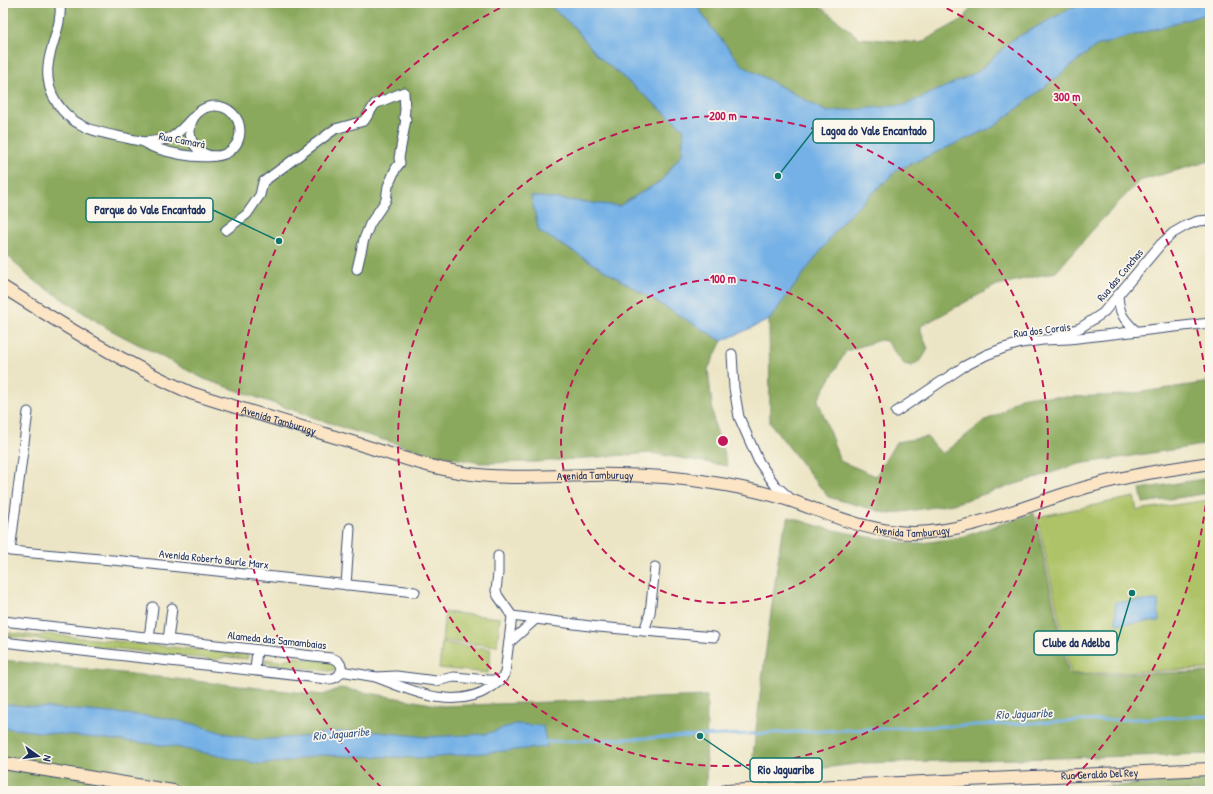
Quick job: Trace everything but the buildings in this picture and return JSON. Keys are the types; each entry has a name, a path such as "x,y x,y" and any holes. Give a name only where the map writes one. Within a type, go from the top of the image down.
{"main road":[{"name":"Avenida Tamburugy","path":"3,287 46,314 131,363 190,393 428,465 476,475 495,477 601,475 650,476 690,479 777,497 795,502 828,515 872,528 894,532 914,533 936,531 965,525 1006,514 1091,486 1155,471 1210,463"},
{"path":"3,763 173,791"},
{"name":"Rua Geraldo Del'Rey","path":"725,791 1210,769"}],"street":[{"name":"Rua Camará","path":"60,3 60,21 50,59 48,77 50,90 59,107 78,124 89,129 144,142 154,148 196,157 215,156 232,150 237,143 240,134 235,117 229,111 221,107 212,106 204,108 175,136 166,140 144,142"},
{"path":"226,230 247,214 260,195 263,182 336,130 364,121 375,104 404,92 404,117 406,119 399,158 400,163 396,168 388,186 386,200 370,224 364,239 357,269"},
{"name":"Rua Camará","path":"197,114 191,122 190,132 192,141 197,149 206,155 215,156"},
{"name":"Rua das Conchas","path":"1043,340 1068,333 1092,322 1103,313 1173,233 1198,221 1210,220"},
{"path":"1118,295 1122,316 1136,331"},
{"name":"Rua dos Corais","path":"896,412 963,367 986,355 1021,343 1210,324"},
{"path":"732,354 734,388 739,417 748,439 759,462 775,485 795,502"},
{"name":"Avenida Roberto Burle Marx","path":"28,412 10,551 123,561 415,592"},
{"path":"346,585 350,528"},
{"path":"376,677 408,690 456,699 476,695 501,680 505,673 512,616 496,591 498,556"},
{"path":"644,631 650,613 655,567"},
{"path":"149,638 153,607"},
{"path":"168,640 172,608"},
{"path":"512,616 644,631 714,637"},
{"path":"509,643 536,619"},
{"name":"Alameda das Samambaias","path":"3,622 336,659 340,663 341,672"},
{"path":"3,642 331,679 335,678 341,672 376,677 396,676 436,682 454,676 501,680"},
{"path":"255,670 257,650"},
{"path":"440,697 443,680"}],"green space":[{"path":"6,3 547,3 575,28 598,56 684,129 682,154 661,181 619,207 531,196 539,231 722,341 708,369 714,423 728,466 651,453 536,462 480,463 431,454 347,429 204,379 107,328 30,278 3,251 3,12"},
{"path":"695,3 816,3 859,38 920,43 965,18 973,3 1081,3 1012,40 978,72 905,106 827,112 743,66 710,26"},
{"path":"1210,13 1210,161 1139,181 1098,224 1056,272 997,285 921,326 921,332 928,349 922,359 912,366 904,364 886,341 880,340 846,351 818,400 840,461 876,476 896,442 927,437 942,454 986,420 1002,412 1012,403 1024,396 1068,397 1121,395 1210,382 1210,444 1079,464 953,504 890,514 828,497 770,423 769,320 843,221 897,170 995,126 1096,46"},
{"path":"1210,478 1210,493 1143,503 1140,489"},
{"path":"1134,497 1137,510 1210,500 1210,669 1071,674 1037,517"},
{"path":"1034,513 1069,675 1210,672 1210,754 863,763 777,774 760,770 753,756 781,538 789,517 824,528 916,544 962,537"},
{"path":"445,612 500,618 497,646 442,641"},
{"path":"9,633 39,636 47,634 248,655 247,659 227,657 215,660 8,636"},
{"path":"442,643 491,649 488,673 439,668"},
{"path":"295,657 331,662 336,666 335,670 329,671 265,663 265,659 279,661"},
{"path":"3,660 323,695 340,688 443,706 707,696 706,791 3,791"},
{"path":"1210,780 1210,791 1072,791 1110,786"}],"water":[{"path":"547,3 695,3 710,26 743,66 827,112 905,105 978,72 1012,40 1081,3 1210,3 1210,13 1096,46 995,126 897,170 843,221 769,320 722,341 539,231 531,196 619,206 661,181 682,154 684,129 598,56 575,28"},
{"path":"1158,600 1159,621 1116,624 1115,602"},
{"path":"3,704 160,717 257,740 300,737 329,732 368,731 427,737 486,734 516,724 543,726 547,747 427,758 318,755 285,762 259,764 171,746 3,728"}],"waterway":[{"name":"Rio Jaguaribe","path":"542,742 1210,716"}],"place":[{"name":"Lagoa do Vale Encantado","path":"778,176"},
{"name":"Parque do Vale Encantado","path":"279,241"},
{"name":"Clube da Adelba","path":"1132,593"},
{"name":"Rio Jaguaribe","path":"700,736"}]}
